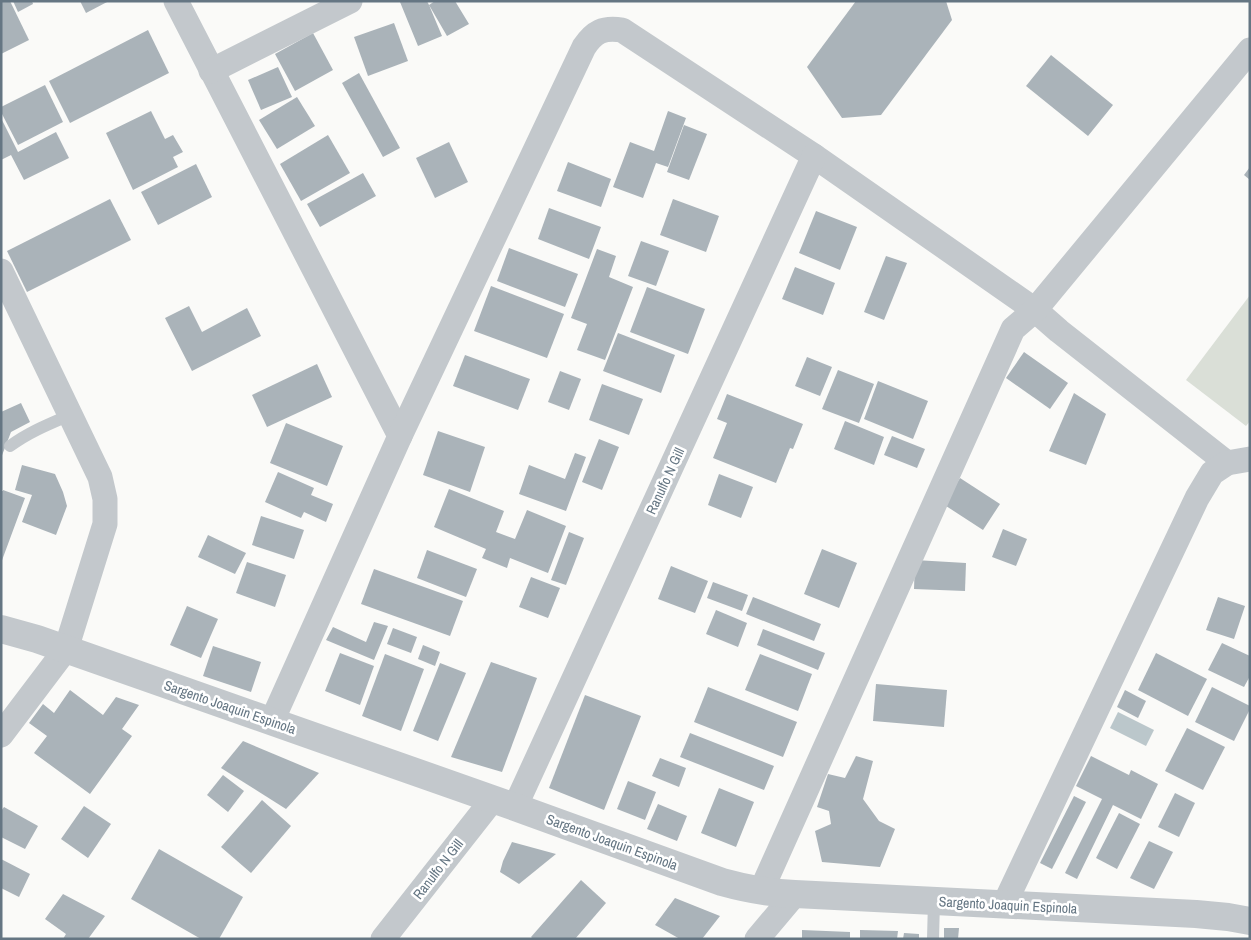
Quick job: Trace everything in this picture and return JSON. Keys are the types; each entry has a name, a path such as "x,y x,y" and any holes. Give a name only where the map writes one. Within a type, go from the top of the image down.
{"street":[{"path":"176,1 400,436"},
{"path":"211,71 350,1"},
{"path":"272,721 400,436 584,47 590,38 599,32 611,28 622,30 814,156 1035,310 1066,336 1238,461 1212,473 1197,498 1004,905"},
{"path":"761,891 1013,330 1035,310 1250,50"},
{"name":"Ranulfo N Gill","path":"383,939 504,803 814,156"},
{"path":"1,271 100,477 105,499 105,524 66,649 1,735"},
{"name":"Sargento Joaquin Espinola","path":"1,629 29,636 743,888 796,894 1196,914 1250,921"},
{"path":"757,939 796,894"}],"lane":[{"path":"10,446 38,428 70,415"},
{"path":"933,939 934,901"}],"shaded area":[{"path":"1250,295 1250,421 1246,426 1186,380"},
{"path":"1118,712 1154,730 1146,746 1110,728"}],"building":[{"path":"1,1 10,1 29,40 1,54"},
{"path":"13,1 32,1 33,4 18,12"},
{"path":"80,1 109,1 86,13"},
{"path":"427,1 442,36 418,46 400,2"},
{"path":"435,1 455,1 469,24 447,36 429,5"},
{"path":"856,1 946,1 952,20 881,115 842,118 807,67"},
{"path":"394,23 408,61 368,76 354,37"},
{"path":"148,30 169,73 70,123 49,81"},
{"path":"313,33 333,70 295,91 275,54"},
{"path":"1051,55 1113,105 1088,136 1026,86"},
{"path":"278,67 292,97 261,110 248,80"},
{"path":"359,73 400,148 383,157 342,83"},
{"path":"45,85 63,122 18,145 1,112 1,107"},
{"path":"297,97 315,126 277,149 259,120"},
{"path":"151,111 165,139 173,135 183,152 173,157 178,167 133,190 106,133"},
{"path":"668,111 686,118 668,167 656,163 643,198 613,187 630,142 654,151"},
{"path":"1,118 18,152 56,132 69,158 24,180 11,155 1,160"},
{"path":"684,125 707,134 689,180 667,172"},
{"path":"328,135 350,173 301,201 280,164"},
{"path":"449,142 468,182 435,198 416,158"},
{"path":"568,162 611,179 601,207 557,191"},
{"path":"196,164 212,197 158,225 141,192"},
{"path":"1250,167 1250,180 1244,175"},
{"path":"363,173 376,196 320,227 307,204"},
{"path":"110,199 131,240 27,292 7,251"},
{"path":"673,199 719,216 706,252 660,235"},
{"path":"549,208 601,227 589,259 538,239"},
{"path":"816,211 857,227 840,270 799,253"},
{"path":"641,241 669,251 656,286 628,276"},
{"path":"509,248 578,274 565,307 497,281"},
{"path":"597,249 616,256 609,277 633,287 605,360 577,350 587,324 571,318"},
{"path":"886,256 907,263 884,320 864,312"},
{"path":"795,267 835,283 823,315 782,299"},
{"path":"491,286 564,314 547,358 474,331"},
{"path":"647,287 705,309 688,354 630,332"},
{"path":"189,306 202,332 247,308 261,336 192,371 165,318"},
{"path":"618,333 675,355 661,393 603,371"},
{"path":"1024,352 1068,383 1050,409 1006,378"},
{"path":"465,355 530,379 518,410 453,386"},
{"path":"807,357 832,367 820,396 795,386"},
{"path":"317,364 332,397 267,427 252,395"},
{"path":"838,370 874,384 859,423 822,409"},
{"path":"560,371 581,379 569,410 548,402"},
{"path":"878,381 928,401 913,439 864,419"},
{"path":"602,384 643,399 629,435 589,420"},
{"path":"1074,393 1106,414 1086,465 1049,451"},
{"path":"727,394 803,424 793,449 790,448 776,483 713,458 727,423 717,419"},
{"path":"21,403 30,422 11,432 1,458 1,412"},
{"path":"845,421 884,437 874,465 834,449"},
{"path":"286,423 343,446 327,486 270,463"},
{"path":"438,431 485,447 470,492 423,475"},
{"path":"892,436 925,449 917,468 884,455"},
{"path":"599,439 619,447 602,490 582,482"},
{"path":"575,453 586,457 566,511 519,494 529,465 565,479"},
{"path":"22,465 55,474 67,506 56,535 22,522 32,495 15,490"},
{"path":"278,472 314,488 311,495 333,504 326,522 304,512 301,518 265,502"},
{"path":"719,474 753,487 741,518 708,505"},
{"path":"960,478 1000,504 983,530 943,504"},
{"path":"449,489 504,511 496,532 515,539 527,510 566,526 548,573 510,558 507,568 482,558 486,549 434,527"},
{"path":"3,490 25,498 1,563 1,491"},
{"path":"261,516 304,530 294,559 252,545"},
{"path":"1003,529 1027,539 1016,566 992,557"},
{"path":"569,532 584,538 566,585 551,580"},
{"path":"208,535 246,553 235,574 198,557"},
{"path":"822,549 857,563 839,608 804,594"},
{"path":"427,550 477,569 466,597 417,578"},
{"path":"915,560 966,563 965,591 914,589"},
{"path":"247,562 286,575 275,607 236,593"},
{"path":"671,566 708,581 695,613 658,599"},
{"path":"374,569 463,601 450,636 361,604"},
{"path":"531,577 560,588 548,618 519,607"},
{"path":"713,582 748,595 742,611 707,598"},
{"path":"753,597 821,624 814,641 746,614"},
{"path":"1218,597 1245,606 1234,639 1206,630"},
{"path":"187,606 218,619 201,658 170,645"},
{"path":"716,610 747,623 738,647 706,634"},
{"path":"374,622 388,626 374,660 326,640 333,627 366,642"},
{"path":"393,628 417,637 411,653 387,644"},
{"path":"763,629 825,653 818,670 757,645"},
{"path":"1222,643 1250,656 1250,676 1244,687 1208,670"},
{"path":"423,645 440,652 435,666 418,659"},
{"path":"213,646 261,662 251,692 203,676"},
{"path":"340,653 374,666 360,705 325,691"},
{"path":"1156,653 1207,679 1188,716 1138,690"},
{"path":"385,654 424,669 401,731 362,716"},
{"path":"760,654 812,674 798,711 745,690"},
{"path":"491,662 537,678 502,772 451,757"},
{"path":"440,663 466,673 438,741 413,731"},
{"path":"876,684 947,690 944,727 873,721"},
{"path":"708,687 797,722 783,757 694,722"},
{"path":"1212,687 1250,706 1234,741 1195,722"},
{"path":"70,690 103,715 116,697 139,705 122,729 132,736 90,794 34,753 47,736 29,723 43,704 54,713"},
{"path":"1125,690 1146,701 1138,718 1117,707"},
{"path":"585,695 641,716 604,810 549,788"},
{"path":"1187,728 1225,747 1203,790 1165,771"},
{"path":"690,733 774,766 764,790 680,757"},
{"path":"243,741 319,773 286,809 221,768"},
{"path":"856,756 873,761 863,799 879,821 895,829 880,867 822,862 815,831 831,824 829,811 817,807 828,774 845,778"},
{"path":"1091,756 1129,775 1131,770 1158,784 1141,819 1113,805 1077,879 1065,873 1102,799 1076,786"},
{"path":"660,758 686,768 679,787 652,776"},
{"path":"223,775 244,791 228,812 207,795"},
{"path":"628,781 656,792 645,820 617,809"},
{"path":"719,788 754,802 736,847 701,833"},
{"path":"1175,793 1195,803 1179,837 1158,827"},
{"path":"1074,796 1086,802 1052,869 1040,863"},
{"path":"262,800 291,826 251,873 221,847"},
{"path":"658,804 687,816 677,841 647,829"},
{"path":"84,806 111,824 88,858 61,839"},
{"path":"4,807 38,826 25,849 1,837 1,811"},
{"path":"1119,813 1140,824 1117,869 1096,858"},
{"path":"1149,841 1173,852 1154,889 1130,878"},
{"path":"512,842 556,854 519,884 500,872"},
{"path":"159,849 243,897 219,939 201,939 131,899"},
{"path":"1,859 30,874 19,897 1,888"},
{"path":"581,880 606,903 575,939 533,939 531,937"},
{"path":"63,894 105,916 88,939 63,939 66,934 45,919"},
{"path":"675,898 720,916 702,939 680,939 655,925"},
{"path":"944,928 959,928 958,939 944,939"},
{"path":"802,930 850,932 850,939 802,939"},
{"path":"860,930 898,931 897,939 860,939"},
{"path":"904,933 919,934 919,939 903,939"}]}
